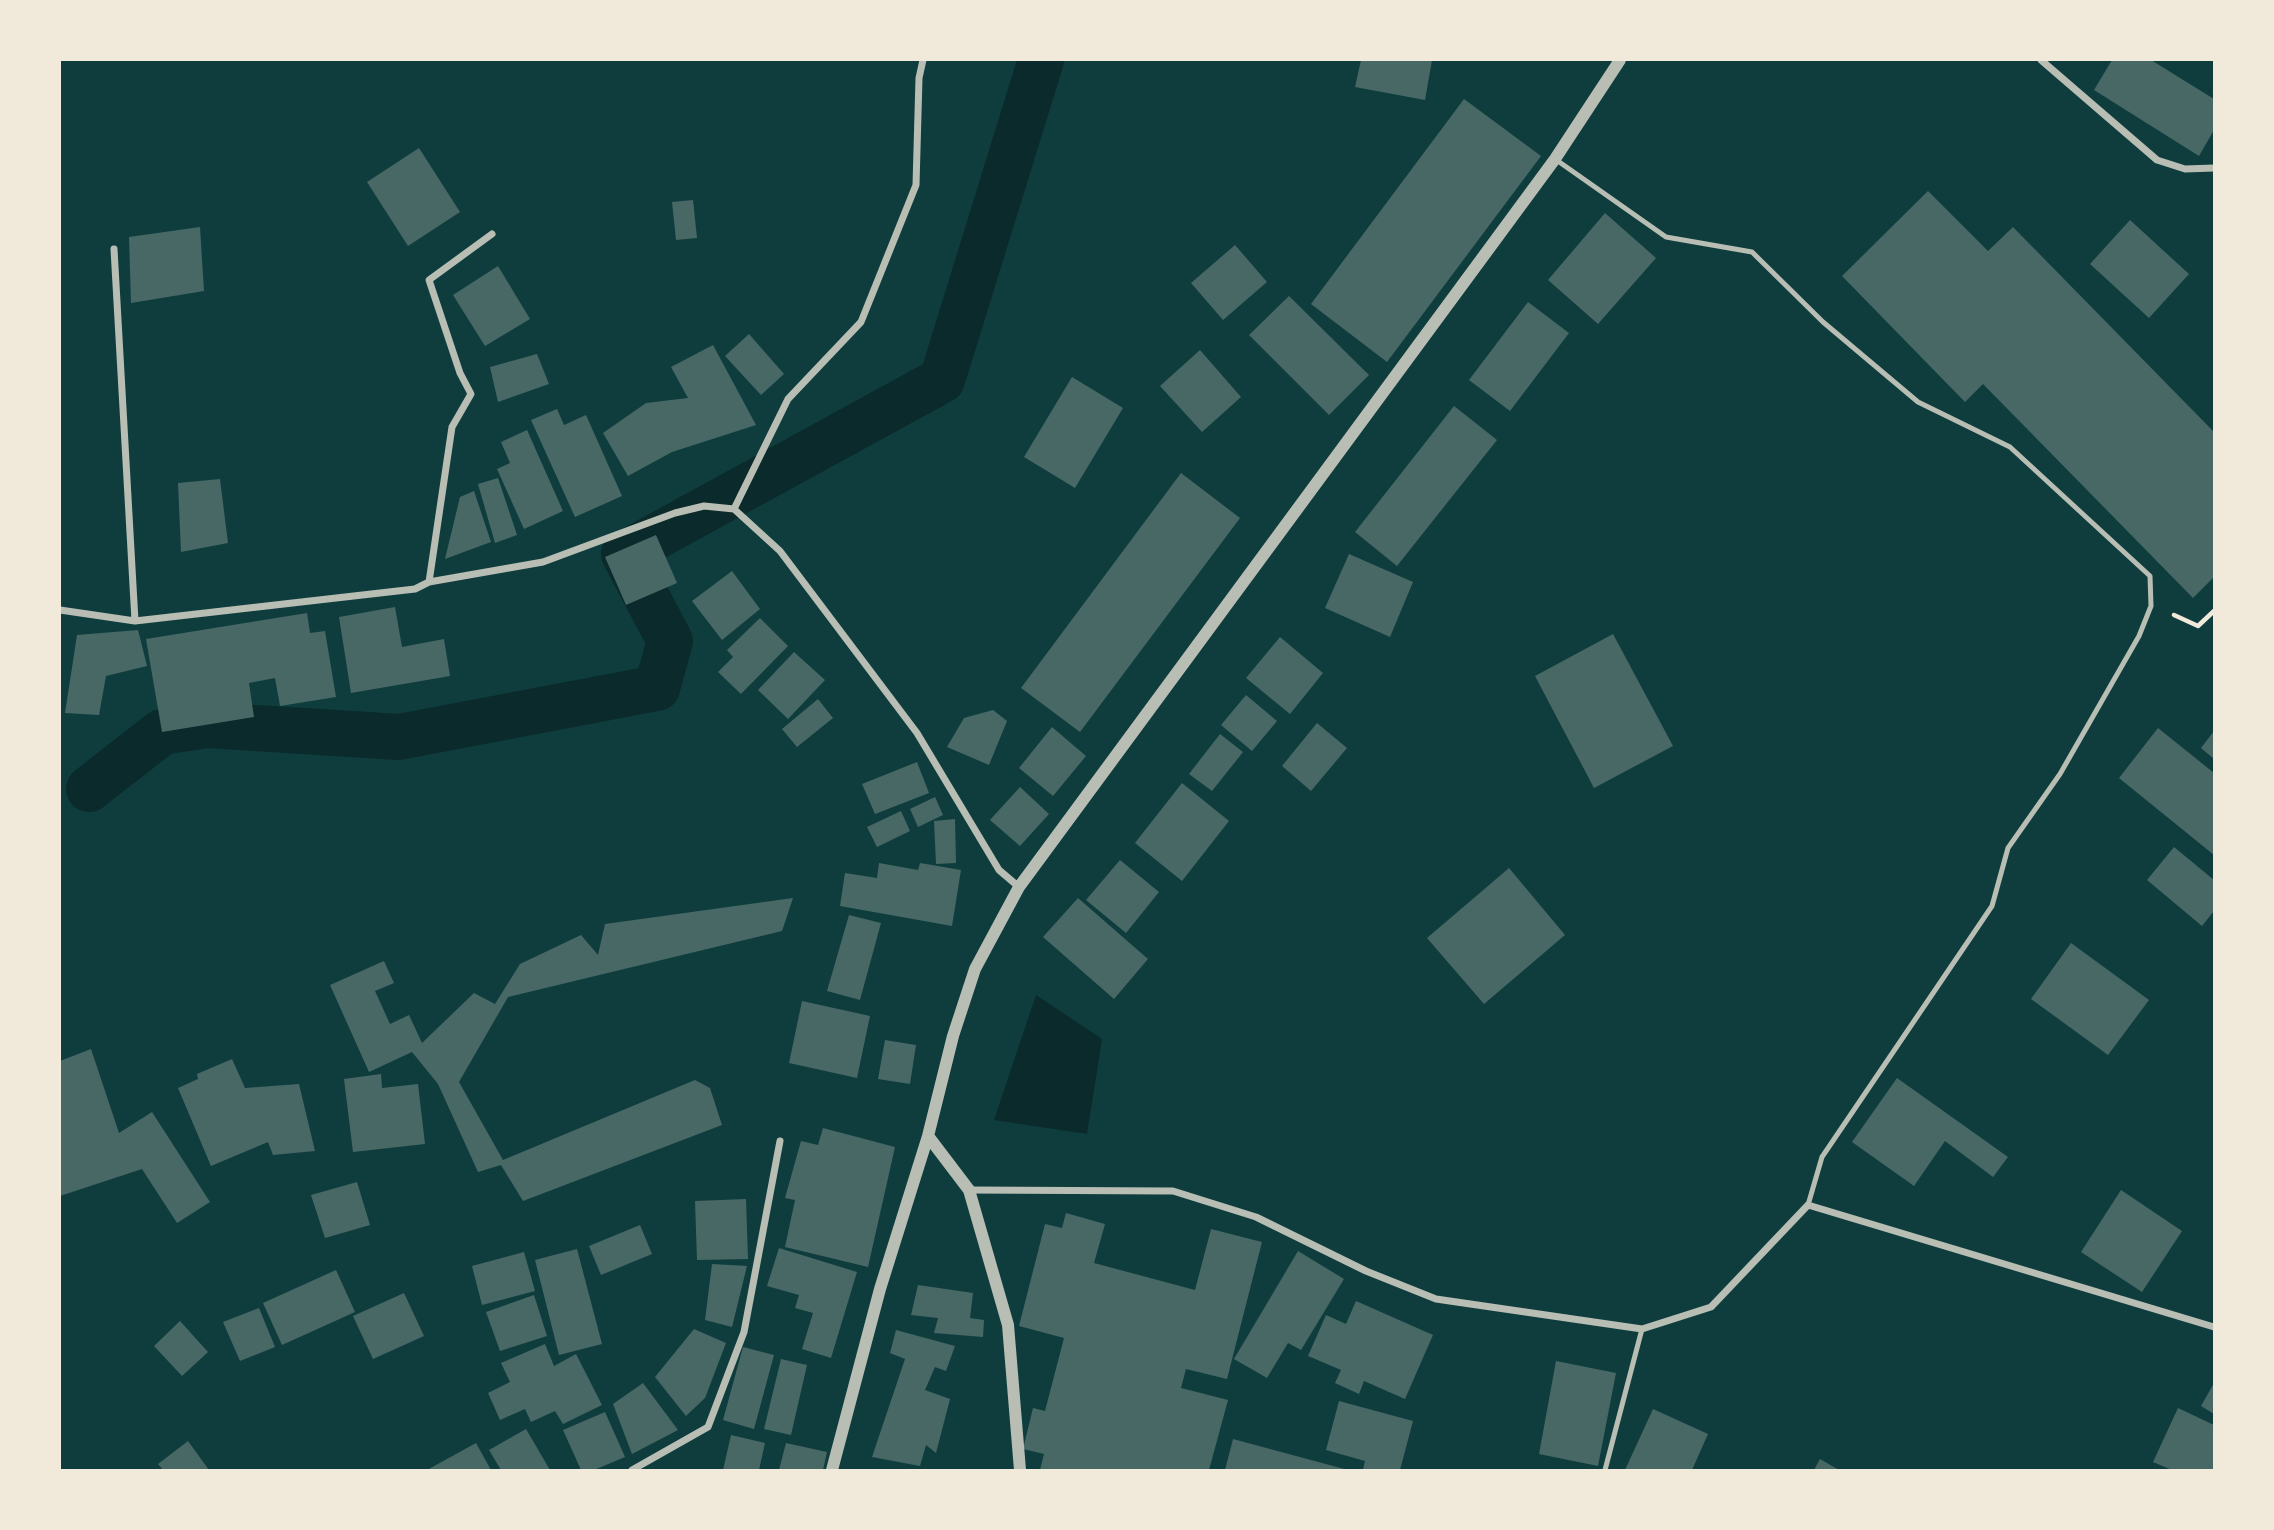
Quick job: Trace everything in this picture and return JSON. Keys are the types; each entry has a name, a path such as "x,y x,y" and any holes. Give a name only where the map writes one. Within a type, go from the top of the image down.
{"street":[{"path":"734,509 788,399 861,322 916,185 919,78 923,60"},
{"path":"832,1471 880,1289 928,1136 953,1036 975,969 1019,887 1555,159 1620,60"},
{"path":"2041,60 2157,160 2185,169 2214,168"},
{"path":"429,582 452,428 471,394 460,373 429,280 492,234"},
{"path":"114,249 135,621"},
{"path":"60,610 135,621 415,589 429,582 543,562 675,513 704,506 734,509 780,551 917,733 999,870 1019,887"},
{"path":"928,1136 969,1190 1008,1325 1020,1471"},
{"path":"632,1471 708,1427 744,1332 779,1142"},
{"path":"969,1190 1173,1191 1256,1217 1366,1270 1436,1299 1642,1329 1712,1307 1808,1205 2214,1326"}],"lane":[{"path":"1555,159 1666,237 1752,252 1824,322 1918,402 2010,447 2150,576 2151,606 2139,636 2060,774 2008,848 1992,906 1822,1157 1808,1205"},
{"path":"1605,1471 1642,1329"}],"path":[{"path":"2151,606 2198,626 2214,611"}],"water":[{"path":"1036,995 1102,1039 1087,1134 994,1120"}],"building":[{"path":"1361,60 1432,60 1425,100 1355,87"},
{"path":"2112,60 2151,60 2214,99 2214,130 2199,156 2094,90"},
{"path":"1464,99 1541,156 1387,362 1311,304"},
{"path":"419,148 460,212 408,246 367,182"},
{"path":"1928,191 1988,251 2013,227 2214,432 2214,577 2193,598 1983,384 1965,402 1842,276"},
{"path":"693,200 697,238 676,240 672,202"},
{"path":"1605,213 1656,258 1598,324 1548,280"},
{"path":"2130,220 2189,274 2149,318 2090,264"},
{"path":"200,227 204,291 131,303 129,237"},
{"path":"1235,245 1267,282 1223,320 1191,283"},
{"path":"498,266 530,319 485,346 453,295"},
{"path":"1289,296 1369,375 1329,415 1249,335"},
{"path":"1528,302 1569,333 1510,411 1469,380"},
{"path":"749,334 784,374 761,395 725,356"},
{"path":"713,345 756,425 672,452 628,476 603,433 646,403 688,398 671,367"},
{"path":"1200,350 1241,397 1202,432 1160,386"},
{"path":"537,354 549,384 498,402 490,367"},
{"path":"1072,377 1123,408 1075,488 1024,457"},
{"path":"1454,406 1497,440 1397,566 1355,532"},
{"path":"557,409 564,425 586,415 622,496 575,517 531,420"},
{"path":"527,430 563,511 524,529 497,469 510,463 501,442"},
{"path":"1181,473 1240,518 1080,732 1021,688"},
{"path":"498,478 517,535 495,543 478,484"},
{"path":"220,479 228,543 181,552 178,483"},
{"path":"474,491 491,542 445,559 460,497"},
{"path":"656,535 677,583 626,605 605,557"},
{"path":"1349,554 1413,582 1390,637 1325,608"},
{"path":"732,571 760,609 722,640 692,601"},
{"path":"395,607 402,647 444,639 450,676 351,693 339,617"},
{"path":"307,613 310,633 325,631 336,697 280,706 275,678 249,683 254,717 162,732 146,639"},
{"path":"760,618 788,646 741,694 718,672 733,657 727,650"},
{"path":"138,630 147,666 106,676 99,715 65,713 77,635"},
{"path":"1613,634 1673,746 1594,788 1535,676"},
{"path":"1280,637 1323,673 1290,714 1246,678"},
{"path":"794,652 825,680 788,719 758,690"},
{"path":"1246,695 1277,721 1252,751 1221,725"},
{"path":"818,699 833,718 797,747 782,729"},
{"path":"993,710 1007,721 989,765 947,747 964,718"},
{"path":"1317,723 1347,748 1311,791 1282,766"},
{"path":"1052,727 1086,756 1053,796 1019,768"},
{"path":"2158,728 2214,773 2214,855 2119,778"},
{"path":"2214,731 2214,759 2201,748"},
{"path":"1220,734 1243,752 1212,791 1189,774"},
{"path":"917,762 929,793 875,814 862,784"},
{"path":"1182,783 1229,821 1182,881 1135,843"},
{"path":"1020,787 1049,814 1020,846 990,820"},
{"path":"935,797 943,815 918,827 910,809"},
{"path":"901,811 910,831 877,847 867,827"},
{"path":"955,819 956,863 936,864 934,821"},
{"path":"2174,847 2214,880 2214,911 2202,926 2147,880"},
{"path":"1120,860 1159,892 1126,933 1086,900"},
{"path":"879,863 918,870 920,863 961,870 952,926 840,906 845,873 877,878"},
{"path":"1509,868 1565,935 1484,1004 1427,938"},
{"path":"793,898 782,931 508,997 459,1082 503,1160 695,1080 710,1088 722,1125 523,1201 501,1165 478,1172 438,1084 412,1052 369,1072 330,985 384,961 394,983 375,991 390,1024 409,1015 422,1043 474,993 495,1004 520,964 581,935 598,955 605,924"},
{"path":"1078,898 1148,959 1114,999 1043,937"},
{"path":"849,915 881,923 860,1000 827,991"},
{"path":"2071,943 2149,1000 2108,1055 2031,999"},
{"path":"802,1001 870,1016 857,1078 789,1063"},
{"path":"885,1040 916,1045 910,1084 878,1079"},
{"path":"91,1049 119,1133 152,1112 210,1202 177,1223 142,1169 60,1196 60,1061"},
{"path":"232,1059 245,1088 299,1084 315,1151 273,1155 268,1142 211,1166 178,1088 198,1079 197,1074"},
{"path":"381,1074 382,1088 418,1084 425,1144 353,1152 344,1079"},
{"path":"1897,1078 2008,1157 1993,1177 1945,1141 1914,1186 1852,1142"},
{"path":"823,1128 895,1147 868,1267 785,1247 795,1200 785,1198 801,1141 818,1145"},
{"path":"357,1182 370,1225 325,1238 311,1195"},
{"path":"2121,1190 2182,1231 2142,1292 2081,1252"},
{"path":"746,1199 748,1259 697,1260 695,1201"},
{"path":"1066,1213 1105,1224 1094,1263 1195,1290 1211,1229 1262,1242 1227,1379 1186,1369 1181,1388 1228,1400 1209,1470 1040,1470 1044,1454 1023,1449 1033,1408 1045,1411 1064,1338 1019,1326 1045,1224 1062,1228"},
{"path":"640,1225 652,1254 601,1275 589,1246"},
{"path":"779,1248 857,1272 831,1358 802,1349 813,1313 795,1308 799,1295 767,1286"},
{"path":"577,1249 602,1344 559,1355 535,1260"},
{"path":"1298,1251 1344,1279 1301,1350 1288,1343 1267,1378 1234,1359"},
{"path":"524,1252 535,1291 482,1305 472,1266"},
{"path":"712,1264 747,1266 732,1327 705,1320"},
{"path":"336,1270 355,1312 282,1345 263,1303"},
{"path":"918,1285 973,1293 970,1318 984,1320 983,1337 934,1333 938,1318 911,1315"},
{"path":"404,1293 424,1336 373,1359 353,1316"},
{"path":"534,1295 547,1336 500,1351 486,1312"},
{"path":"1356,1301 1433,1335 1405,1399 1364,1381 1359,1394 1335,1383 1341,1370 1308,1356 1326,1315 1346,1324"},
{"path":"259,1308 275,1347 240,1361 223,1322"},
{"path":"180,1321 208,1352 182,1376 154,1346"},
{"path":"694,1329 726,1343 705,1398 686,1416 655,1377"},
{"path":"896,1330 955,1346 946,1371 935,1367 925,1390 950,1399 936,1453 926,1445 920,1466 872,1457 905,1359 890,1353"},
{"path":"545,1344 554,1366 576,1354 602,1405 563,1424 555,1411 531,1422 525,1409 500,1420 488,1393 510,1382 501,1363"},
{"path":"743,1347 774,1355 754,1429 723,1420"},
{"path":"781,1359 807,1365 791,1435 764,1429"},
{"path":"1556,1361 1616,1373 1598,1466 1539,1454"},
{"path":"643,1383 678,1430 632,1454 613,1404"},
{"path":"2214,1383 2214,1414 2201,1406"},
{"path":"1339,1401 1413,1421 1400,1470 1363,1470 1365,1461 1326,1450"},
{"path":"2178,1408 2214,1425 2214,1470 2172,1470 2153,1462"},
{"path":"1653,1409 1708,1434 1692,1470 1625,1470"},
{"path":"605,1412 625,1457 594,1470 581,1470 563,1430"},
{"path":"526,1429 550,1470 501,1470 489,1450"},
{"path":"731,1435 765,1443 759,1470 723,1470"},
{"path":"1233,1439 1348,1470 1225,1470"},
{"path":"188,1441 209,1470 163,1470 158,1464"},
{"path":"476,1443 491,1470 427,1470"},
{"path":"786,1443 827,1452 823,1470 779,1470"},
{"path":"1820,1459 1839,1470 1814,1470"}],"waterway":[{"path":"89,789 162,732 207,725 399,737 657,688 670,641 624,554 942,380 1041,60"}]}
